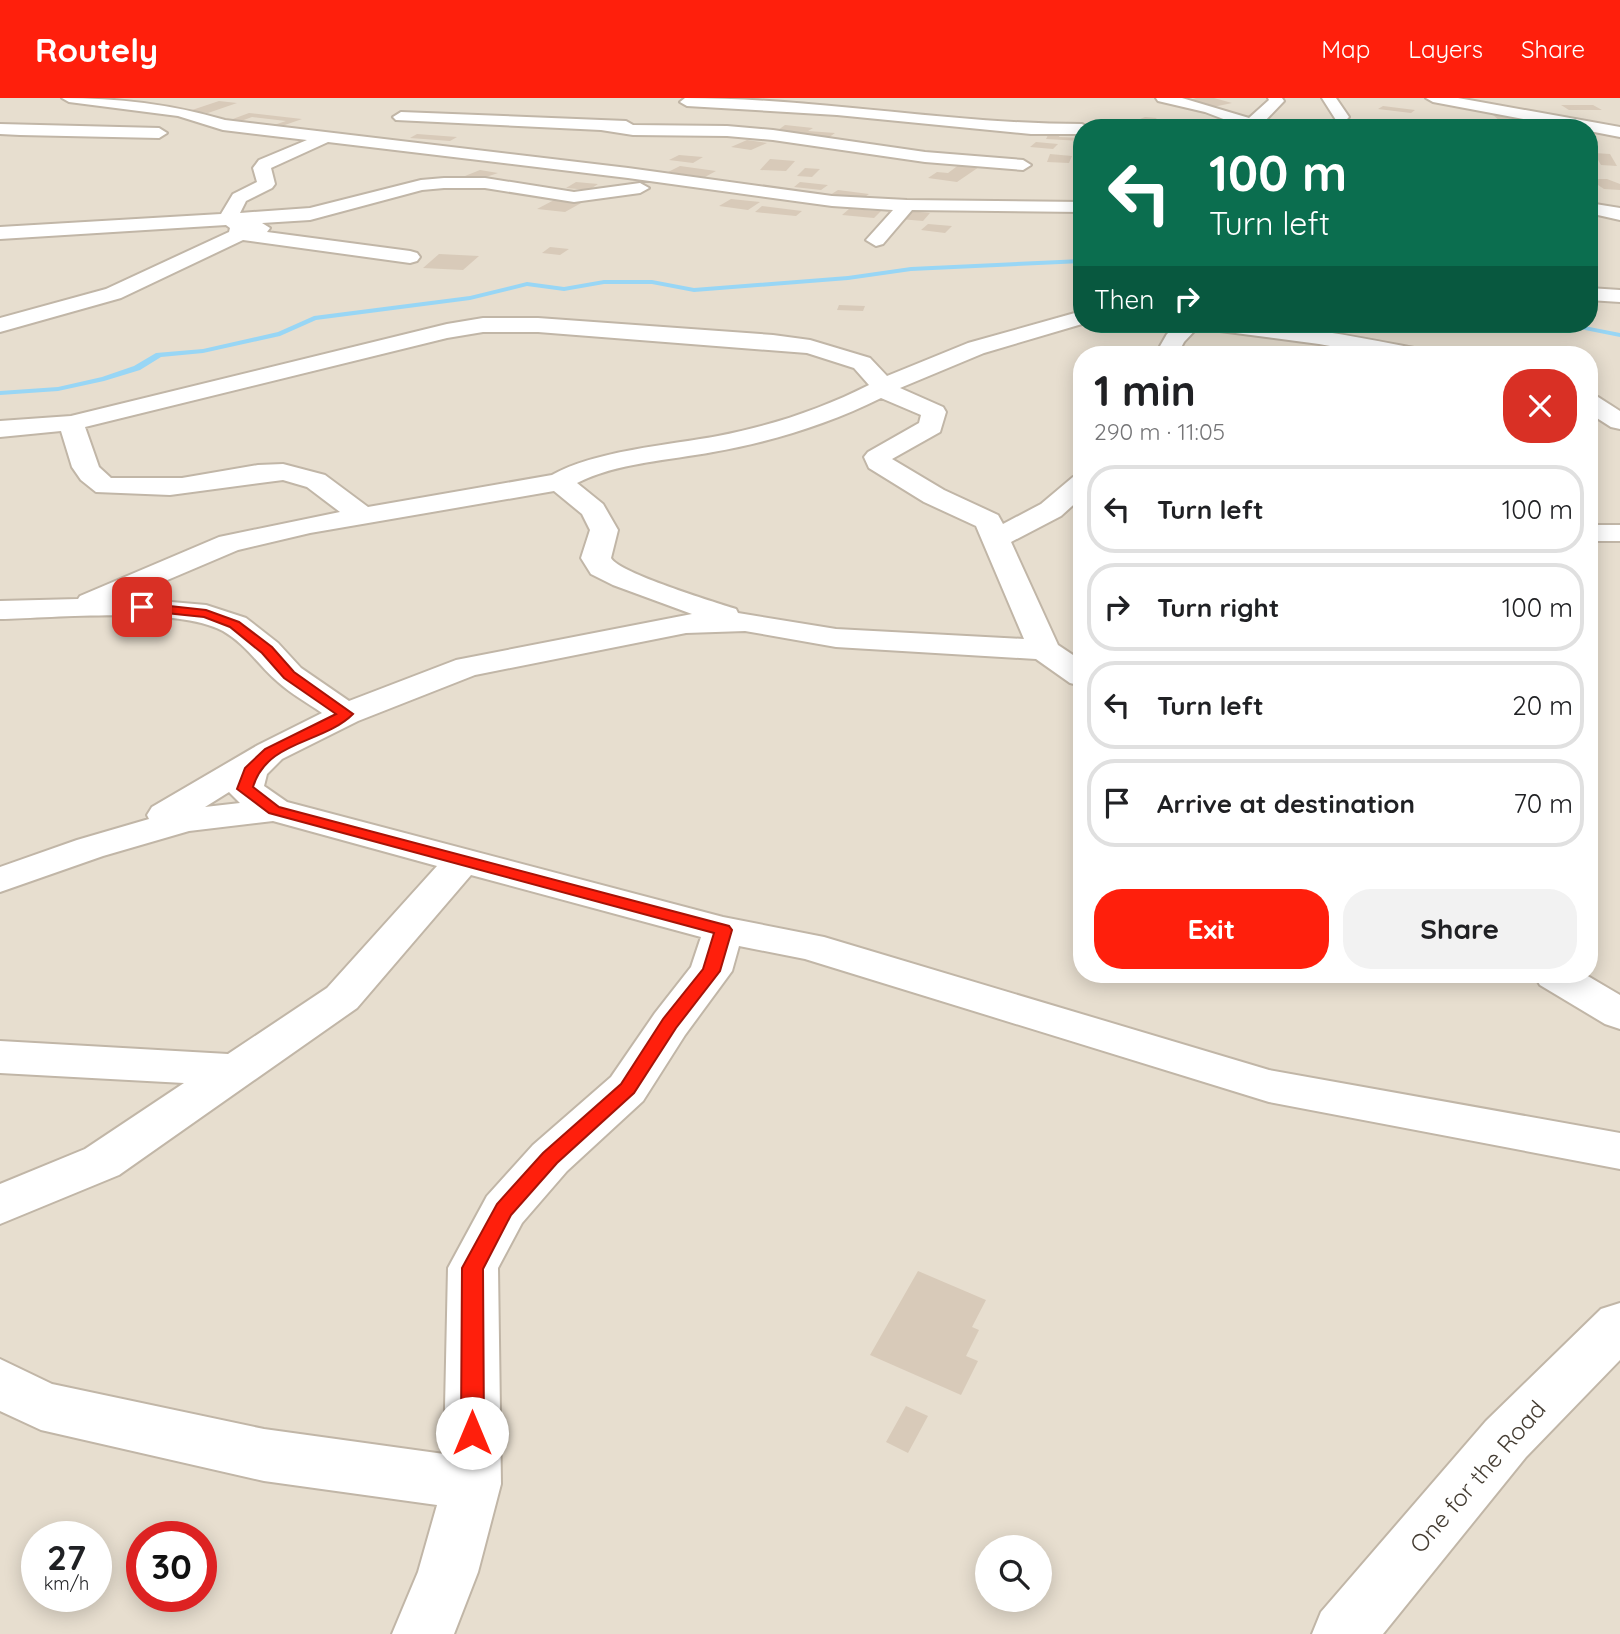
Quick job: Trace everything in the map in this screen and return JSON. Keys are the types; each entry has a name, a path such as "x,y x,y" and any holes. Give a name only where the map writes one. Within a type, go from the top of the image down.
{"street":[{"path":"69,98 180,112 223,125 561,164 765,193 906,205 1073,207"},
{"path":"777,98 810,108"},
{"path":"1263,119 1277,101 1275,98"},
{"path":"1329,98 1341,117"},
{"path":"1435,98 1555,119"},
{"path":"1157,101 1230,119"},
{"path":"354,139 446,102"},
{"path":"687,102 810,108 1031,129 1073,129"},
{"path":"1540,116 1557,103"},
{"path":"932,120 950,106"},
{"path":"389,123 698,123"},
{"path":"0,129 45,134 100,131 181,133 223,125"},
{"path":"601,125 633,130 727,131 773,135 925,157 1023,165"},
{"path":"1598,128 1620,132"},
{"path":"1006,177 1023,165 1031,129"},
{"path":"233,226 239,198 267,184 262,168 265,164 326,137"},
{"path":"1598,145 1620,142"},
{"path":"512,188 561,164"},
{"path":"765,193 784,178"},
{"path":"0,233 233,226 310,214 421,185 466,182 574,197 631,188 719,187"},
{"path":"876,240 906,205"},
{"path":"1598,210 1620,214"},
{"path":"0,325 95,300 127,288 233,226 410,257"},
{"path":"1598,295 1620,296"},
{"path":"73,611 146,576 229,543 362,516 560,482 567,475 586,468 701,448 779,429 842,407 913,373 957,356 1073,320"},
{"path":"0,429 71,423 447,331 483,326 538,325 810,347 862,363 883,389 934,412 931,426 877,457 878,462 934,496 988,521 1044,650"},
{"path":"1289,333 1366,346"},
{"path":"1598,408 1620,422"},
{"path":"71,423 82,462 94,480 105,486 181,486 209,483 261,471 293,473 312,478 362,516"},
{"path":"560,482 593,510 604,530 596,558 601,568 623,579 745,622 836,638 1044,650 1073,670"},
{"path":"996,538 1051,510 1073,491"},
{"path":"1598,533 1620,533"},
{"path":"0,610 164,608 206,614 234,625 267,650 289,675 346,714"},
{"path":"131,836 270,752 346,714 467,667 686,624 745,622"},
{"path":"270,752 250,771 245,789 274,810 723,930 810,947 1269,1086 1620,1151"},
{"path":"0,880 186,820 274,810"},
{"path":"0,1205 102,1162 342,998 463,860"},
{"path":"423,1634 448,1572 472,1484 472,1268 504,1210 550,1158 627,1088 670,1024 711,971 723,930"},
{"path":"1568,983 1620,1014"},
{"path":"0,1058 234,1070"},
{"name":"One for the Road","path":"1343,1634 1506,1439 1620,1325"},
{"path":"0,1383 41,1406 264,1455 472,1484"}],"shaded area":[{"path":"0,98 1620,98 1620,1634 0,1634"}],"building":[{"path":"1196,98 1214,98 1232,103 1213,107 1185,102"},
{"path":"219,101 237,103 208,113 189,111"},
{"path":"1561,105 1593,105 1602,110 1569,110"},
{"path":"1383,106 1415,110 1411,113 1378,109"},
{"path":"249,113 302,119 282,126 274,125 286,121 252,117 241,121 230,120"},
{"path":"1492,114 1517,114 1523,119 1498,119"},
{"path":"785,125 813,128 808,131 835,133 828,138 774,133"},
{"path":"1049,133 1073,138 1073,140 1046,139"},
{"path":"417,134 457,137 450,141 410,138"},
{"path":"747,140 767,143 751,150 731,147"},
{"path":"1036,142 1058,144 1053,149 1030,147"},
{"path":"1598,153 1610,154 1617,166 1601,165"},
{"path":"1050,154 1072,156 1069,163 1047,162"},
{"path":"679,155 703,157 693,163 669,160"},
{"path":"770,159 795,161 786,171 760,170"},
{"path":"960,164 979,167 957,182 928,178 937,172 948,173"},
{"path":"680,166 716,171 705,177 668,172"},
{"path":"805,168 820,169 812,177 797,176"},
{"path":"480,170 498,173 483,178 465,176"},
{"path":"1598,179 1620,184 1620,190 1604,189 1598,185"},
{"path":"576,182 598,184 589,190 566,188"},
{"path":"800,182 828,185 821,190 794,187"},
{"path":"838,190 869,194 862,199 830,195"},
{"path":"556,199 583,202 565,212 537,209"},
{"path":"731,199 760,202 748,210 719,206"},
{"path":"762,206 802,211 796,216 755,212"},
{"path":"849,209 881,211 874,218 842,215"},
{"path":"908,211 930,213 923,221 900,219"},
{"path":"928,224 952,226 945,233 921,230"},
{"path":"550,247 569,249 560,255 542,253"},
{"path":"439,254 479,256 463,270 423,268"},
{"path":"839,305 865,306 863,311 837,310"},
{"path":"918,1271 986,1300 972,1327 979,1330 966,1356 978,1361 961,1395 870,1355"},
{"path":"906,1406 928,1416 908,1453 886,1442"}],"waterway":[{"path":"0,393 58,389 104,379 137,368 159,355 203,351 280,334 314,318 470,298 527,284 564,289 604,282 652,282 694,290 848,278 911,269 1073,261"},
{"path":"1598,331 1620,335"}],"route":[{"path":"142,607 206,614 234,625 267,650 289,675 346,714 270,752 250,771 245,789 274,810 723,930 711,971 670,1024 627,1088 550,1158 504,1210 472,1268 472,1433"}]}
